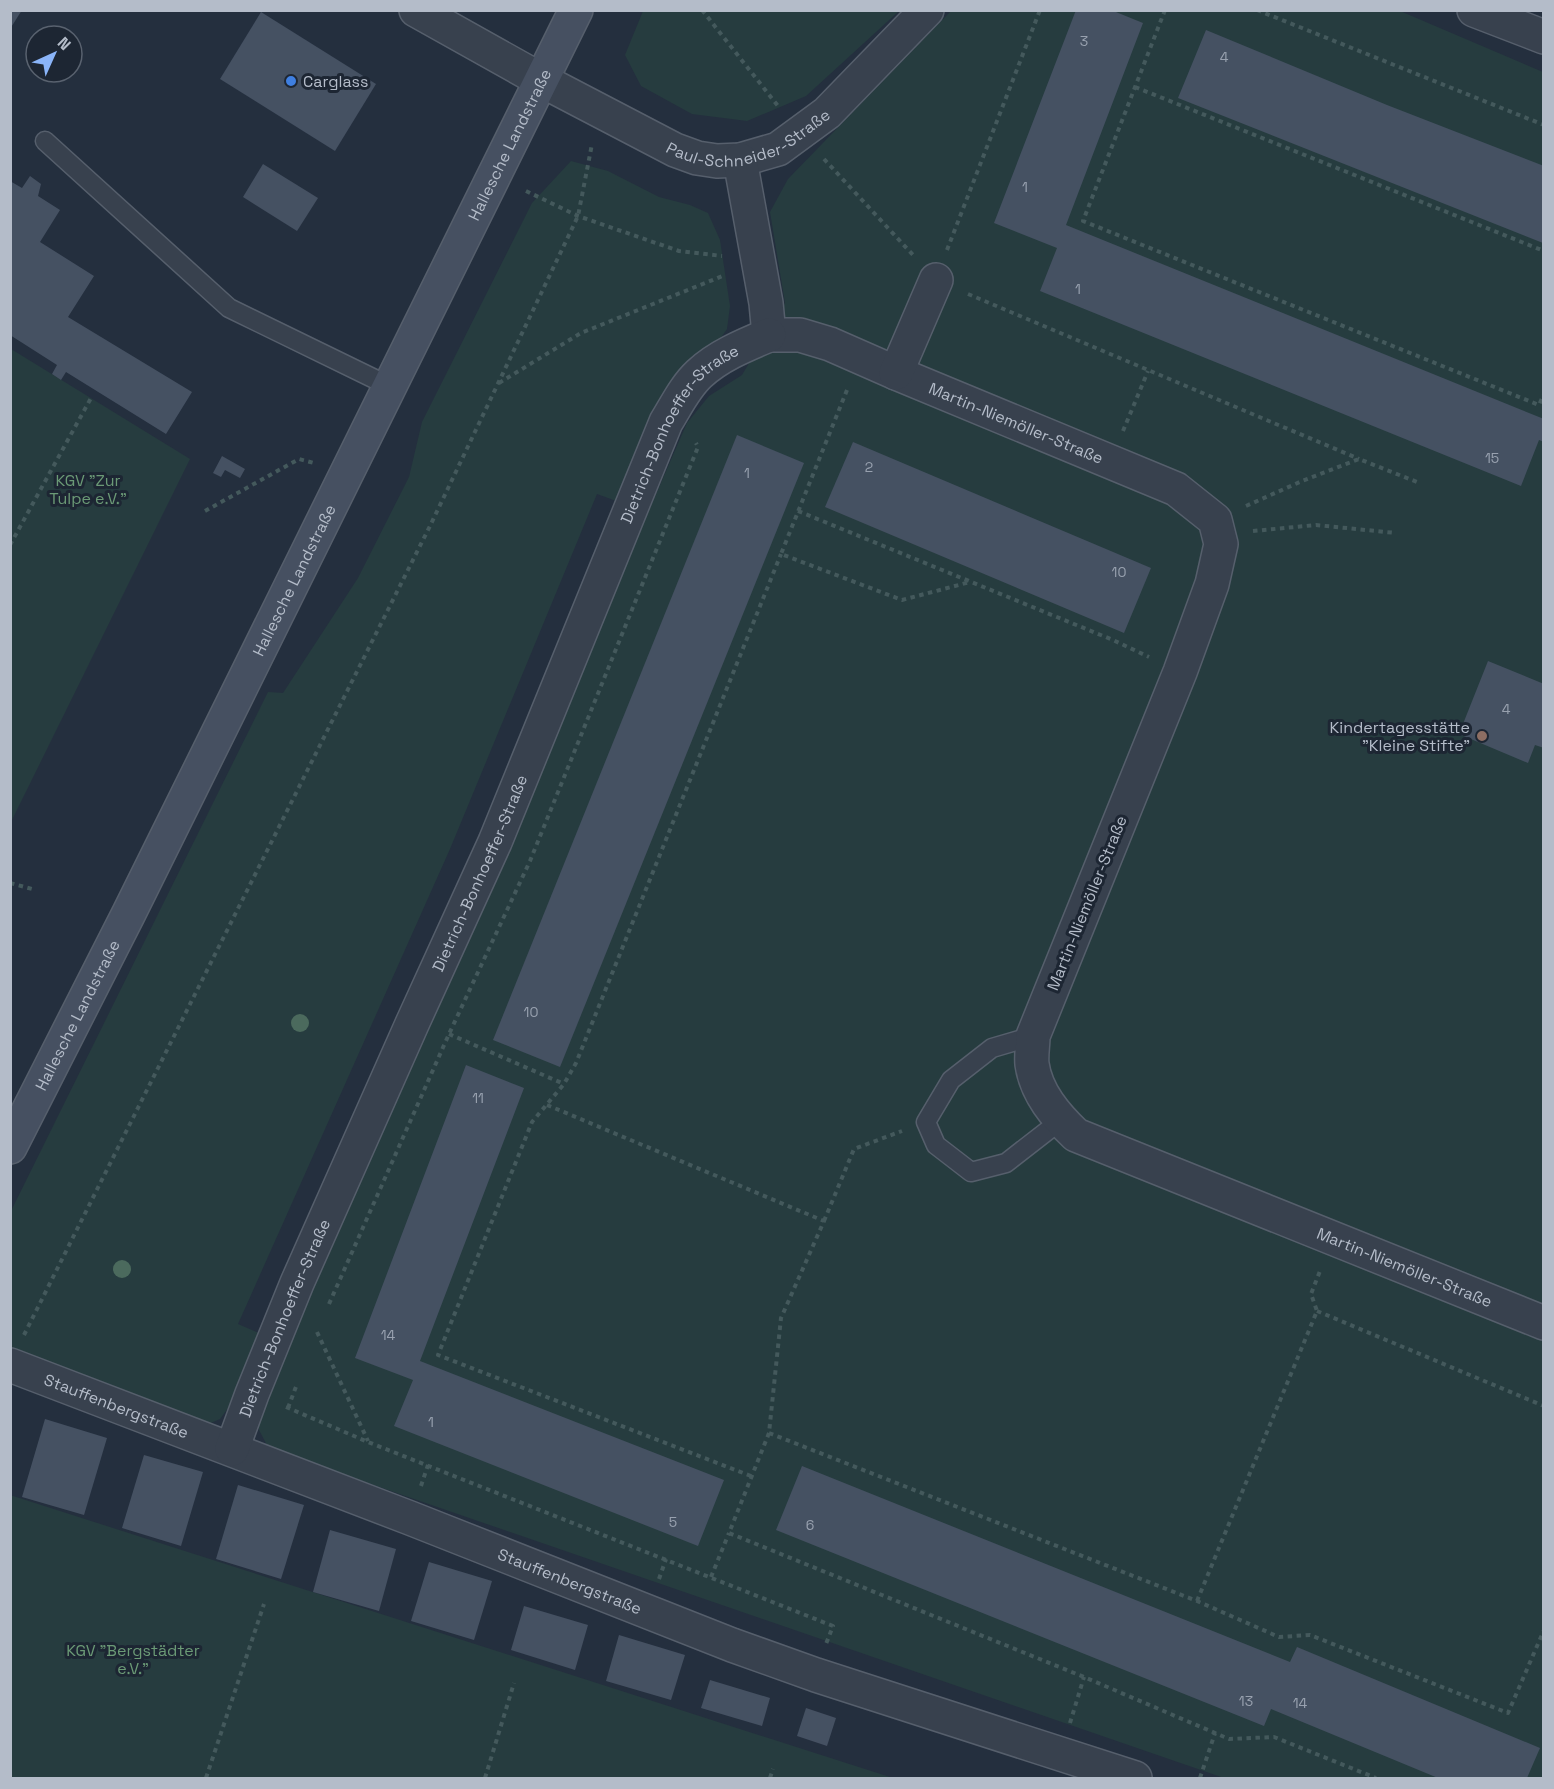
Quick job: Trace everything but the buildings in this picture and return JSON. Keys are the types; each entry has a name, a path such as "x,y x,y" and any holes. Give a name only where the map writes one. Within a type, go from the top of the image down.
{"main road":[{"name":"Hallesche Landstraße","path":"10,1147 129,913 576,10"}],"street":[{"name":"Paul-Schneider-Straße","path":"416,10 542,81 675,150 697,158 717,161 740,160 778,149 827,113 927,10"},
{"path":"1474,10 1544,37"},
{"path":"740,160 766,303 769,335"},
{"path":"896,373 936,280"},
{"name":"Martin-Niemöller-Straße","path":"769,335 800,335 830,344 1176,489 1218,532 1212,584 1180,672 1033,1036 1032,1065 1041,1092 1060,1120 1076,1135 1544,1323"},
{"name":"Dietrich-Bonhoeffer-Straße","path":"232,1449 252,1394 307,1262 495,842 666,422 698,374 722,357 769,335"},
{"name":"Stauffenbergstraße","path":"16,1353 232,1449 732,1645 816,1675 1135,1779"}],"lane":[{"path":"45,141 229,308 389,386"},
{"path":"1033,1036 992,1048 951,1080 926,1122 936,1145 970,1172 1006,1163 1060,1120"}],"path":[{"path":"1040,10 936,280 1417,482"},
{"path":"1165,10 1083,221 1539,405 1544,394"},
{"path":"1257,10 1544,125"},
{"path":"1135,87 1544,251"},
{"path":"16,1353 430,526 578,216 599,110"},
{"path":"494,176 578,216 679,251 759,261"},
{"path":"498,383 582,333 759,261"},
{"path":"751,1476 438,1355 532,1122 564,1084 576,1063 860,356"},
{"path":"1110,462 1149,371"},
{"path":"10,545 91,399"},
{"path":"205,511 299,459 347,471"},
{"path":"1218,532 1302,482 1359,459"},
{"path":"798,511 1113,640 1180,672"},
{"path":"1218,532 1248,532 1316,525 1395,533"},
{"path":"781,554 902,600 970,582"},
{"path":"10,884 32,889"},
{"path":"449,1034 564,1084"},
{"path":"547,1105 824,1221"},
{"path":"711,1577 769,1433 781,1318 854,1149 926,1122"},
{"path":"1197,1601 1317,1311 1311,1294 1321,1268 1343,1241"},
{"path":"1317,1311 1544,1406"},
{"path":"317,1332 368,1442"},
{"path":"252,1394 832,1626 816,1675"},
{"path":"769,1433 1197,1601 1279,1637 1310,1635 1508,1713 1544,1630"},
{"path":"729,1533 1084,1677 1229,1739 1274,1737 1376,1779"},
{"path":"206,1779 264,1604"},
{"path":"1060,1754 1084,1677"},
{"path":"485,1779 514,1683"},
{"path":"1200,1779 1215,1733"},
{"path":"770,1779 773,1769"}],"green space":[{"path":"643,10 899,11 806,96 747,121 692,114 641,86 625,55"},
{"path":"951,11 1400,11 1543,72 1543,1778 1224,1778 269,1449 259,1430 258,1408 687,423 709,396 742,375 785,303 770,212 788,179"},
{"path":"571,161 608,171 659,197 690,205 708,213 720,240 730,306 727,329 619,502 597,494 450,849 238,1324 261,1334 234,1400 220,1419 206,1425 11,1350 11,1211 268,692 283,693 358,578 409,477 422,422 532,203"},
{"name":"KGV \"Zur Tulpe e.V.\"","path":"11,349 190,459 11,822"},
{"name":"KGV \"Bergstädter e.V.\"","path":"10,1495 893,1778 11,1778"}],"place":[{"name":"Carglass","path":"291,81"},
{"name":"Kindertagesstätte \"Kleine Stifte\"","path":"1482,736"}]}
